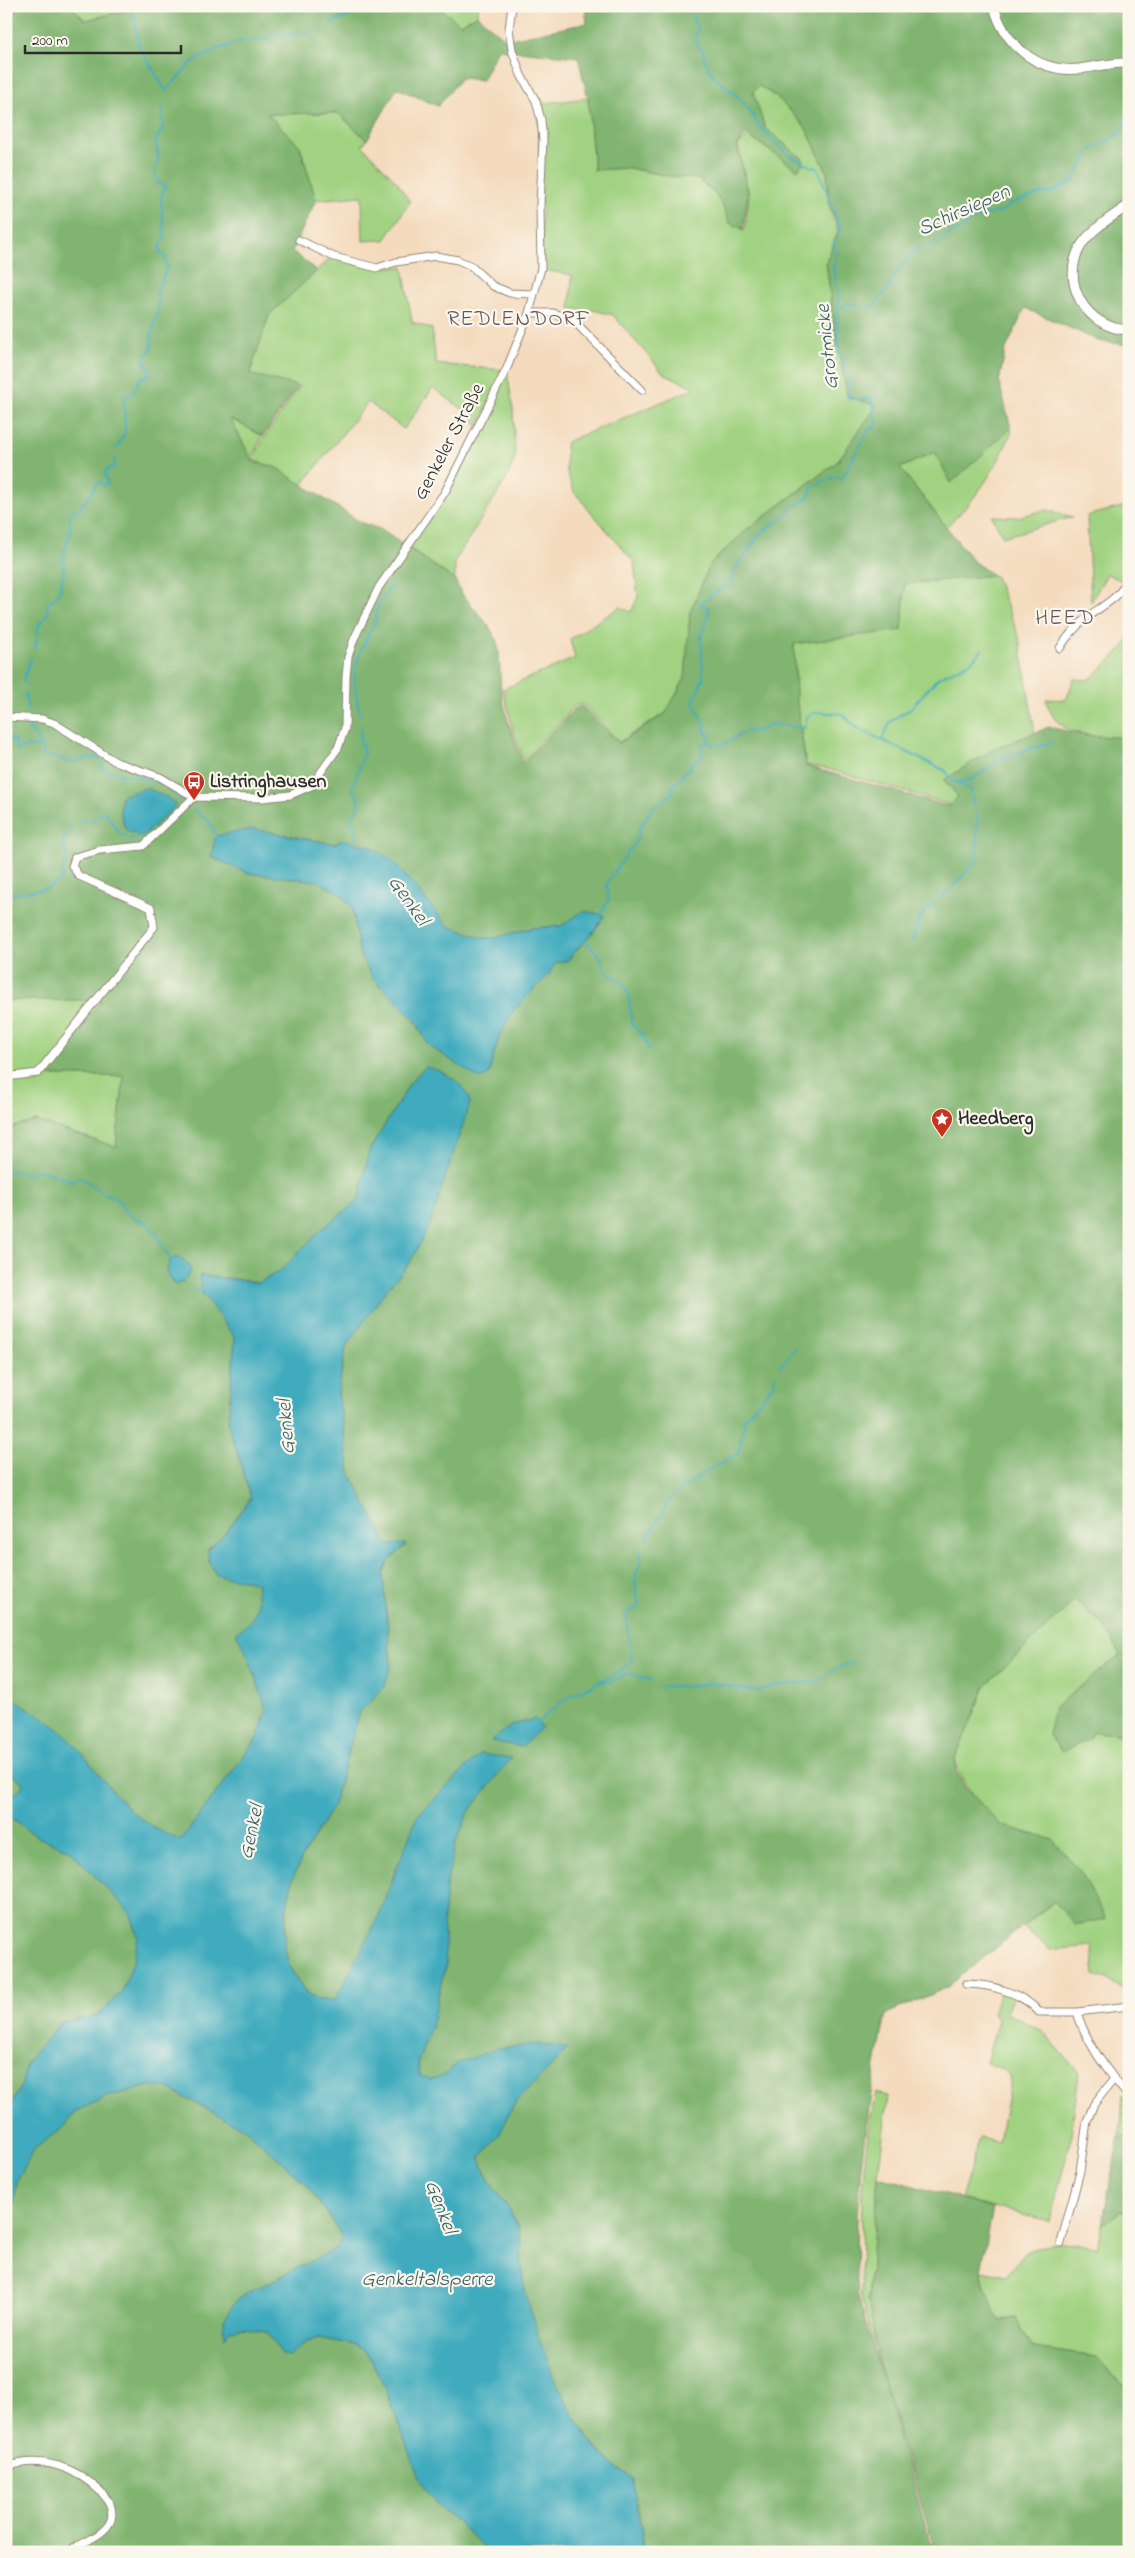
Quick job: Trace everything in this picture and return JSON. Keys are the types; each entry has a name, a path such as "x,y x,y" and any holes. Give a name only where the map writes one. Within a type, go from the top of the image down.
{"main road":[{"path":"994,6 1000,25 1009,40 1028,57 1044,65 1069,70 1129,63"},
{"path":"1129,204 1086,238 1077,253 1073,270 1077,296 1086,310 1107,326 1129,330"}],"street":[{"name":"Genkeler Straße","path":"194,797 263,798 290,794 311,786 338,748 345,728 346,670 354,639 379,587 445,492 507,368 529,313 542,268 542,120 536,101 521,75 512,50 509,29 512,6"},
{"path":"299,240 334,257 378,268 396,262 436,256 458,260 470,266 493,286 510,293 534,294"},
{"path":"529,313 553,313 573,320 642,390"},
{"path":"1060,648 1068,635 1085,619 1117,598 1127,583 1129,573"},
{"path":"6,717 42,719 54,723 116,762 160,777 194,797 143,846 100,850 74,858 72,866 78,876 151,908 154,927 38,1073 6,1077"},
{"path":"966,1984 992,1987 1029,2001 1039,2012 1076,2012 1128,2006"},
{"path":"1076,2012 1082,2028 1114,2079 1129,2097"},
{"path":"1061,2243 1080,2170 1086,2121 1094,2104 1114,2079"},
{"path":"6,2467 38,2463 66,2468 84,2476 108,2499 112,2512 111,2520 104,2530 68,2552"}],"green space":[{"path":"6,6 71,6 85,20 126,11 124,6 437,6 460,24 477,15 506,40 587,23 585,6 1129,6 1129,328 1121,327 1080,306 1093,324 1129,332 1129,345 1099,341 1025,308 1005,351 999,382 1011,428 951,483 935,452 900,468 974,562 993,575 905,584 902,630 794,644 796,698 806,766 943,805 950,806 958,796 944,780 990,751 1049,727 1083,735 1129,738 1129,1760 1119,1734 1093,1732 1090,1739 1062,1752 1048,1734 1054,1708 1121,1655 1103,1625 1075,1600 986,1685 955,1759 957,1772 966,1788 1001,1825 1053,1840 1081,1872 1106,1919 1075,1925 1054,1901 946,1988 886,2014 862,2155 856,2262 858,2298 931,2545 933,2542 881,2374 868,2300 878,2176 993,2208 981,2271 986,2291 999,2320 1016,2318 1033,2348 1096,2357 1125,2388 1129,2381 1129,2552 644,2552 638,2512 629,2483 588,2436 560,2391 547,2362 536,2333 523,2287 520,2266 520,2239 517,2226 511,2212 486,2175 480,2157 499,2135 516,2101 555,2063 567,2048 458,2063 447,2073 431,2080 420,2076 418,2062 431,2026 446,1963 443,1919 447,1880 455,1845 468,1813 510,1758 398,1863 378,1918 335,2000 320,2000 305,1992 290,1968 284,1946 286,1912 292,1880 303,1855 332,1808 360,1711 384,1687 391,1665 383,1575 388,1562 406,1545 387,1545 350,1473 338,1392 346,1347 386,1290 409,1264 470,1103 425,1067 411,1082 369,1151 359,1200 321,1230 281,1270 258,1283 225,1277 201,1291 235,1338 228,1423 251,1498 225,1533 208,1549 217,1575 256,1582 256,1611 250,1622 237,1633 250,1661 267,1710 258,1737 181,1840 166,1835 140,1820 6,1693 6,1129 36,1121 116,1147 124,1076 42,1076 102,1000 6,1000","holes":["498,49 578,57 588,98 594,170 629,168 668,176 698,179 718,197 730,223 743,229 748,194 737,146 746,134 798,170 804,160 765,128 753,92 759,86 779,99 806,128 827,172 829,202 839,230 826,262 835,331 847,396 877,406 837,462 745,531 710,564 690,612 685,678 665,714 619,743 582,706 574,709 523,763 504,708 499,655 494,634 464,596 455,580 380,529 362,523 275,467 253,462 230,418 263,436 298,386 250,374 269,315 317,271 292,251 316,200 300,146 268,114 338,113 367,140 397,88 438,106 461,78 482,80","253,829 335,844 428,905 448,926 483,938 495,938 531,928 561,926 583,911 604,916 568,960 555,963 546,976 515,1009 502,1032 489,1073 428,1045 416,1021 372,977 360,956 352,907 342,895 318,881 248,873 211,857"]},
{"path":"71,6 124,6 126,11 85,20"},
{"path":"437,6 479,6 477,15 460,24"},
{"path":"759,86 780,99 806,128 827,172 828,203 838,232 826,262 835,331 847,396 877,406 837,462 745,531 690,612 686,678 667,712 619,742 583,704 574,706 524,760 514,734 503,689 575,658 570,639 620,607 631,612 638,597 634,562 574,492 566,469 566,442 695,388 663,373 613,315 593,310 570,309 572,275 543,270 538,104 588,98 594,170 629,168 668,176 698,179 718,197 730,223 745,230 749,195 738,145 748,136 797,169 804,160 764,128 753,92"},
{"path":"338,113 367,140 362,145 397,182 410,202 385,240 363,241 362,196 316,200 300,146 267,114"},
{"path":"331,257 382,267 403,267 412,322 432,329 436,364 504,370 478,426 467,412 433,388 404,429 368,402 302,485 275,467 252,460 265,437 299,387 249,374 269,315"},
{"path":"507,371 513,409 515,457 508,476 455,561 455,580 408,547 447,492"},
{"path":"229,418 263,436 251,458"},
{"path":"1011,428 1012,431 1000,458 985,483 967,506 946,527 900,468 935,452 951,482"},
{"path":"1129,505 1129,569 1126,583 1107,574 1091,602 1087,516"},
{"path":"1047,510 1073,517 1003,537 992,516 1017,517"},
{"path":"993,575 996,577 1019,637 1035,733 990,751 945,780 958,796 951,805 828,769 806,765 796,698 794,643 902,630 905,584"},
{"path":"1129,636 1129,738 1090,735 1067,729 1058,722 1051,712 1046,699 1066,700 1074,679 1089,680 1124,647"},
{"path":"6,1000 102,1000 43,1076 124,1076 116,1147 36,1121 6,1129"},
{"path":"1075,1600 1103,1625 1121,1655 1054,1708 1093,1732 1119,1734 1129,1760 1129,1993 1095,1974 1092,1946 1050,1950 1023,1927 1055,1901 1053,1840 1012,1830 1001,1825 980,1805 961,1776 955,1759 986,1685"},
{"path":"6,1765 10,1772 23,1783 22,1788 6,1800"},
{"path":"6,1820 15,1820 37,1837 69,1849 131,1914 138,1937 133,1963 121,1994 104,2011 97,2015 61,2022 27,2062 23,2084 6,2114"},
{"path":"1002,1990 1016,1993 1006,2013 1043,2031 1079,2073 1070,2142 1050,2221 961,2199 979,2138 999,2142 1011,2078 1004,2070 986,2063 998,2020 992,2012"},
{"path":"150,2086 167,2088 247,2130 305,2183 337,2227 342,2240 337,2248 261,2287 247,2297 223,2320 225,2336 230,2330 243,2328 267,2331 281,2354 288,2356 307,2341 319,2338 355,2345 365,2351 379,2374 437,2504 489,2552 6,2552 6,2192 13,2207 17,2182 26,2160 34,2149 62,2128 75,2112 106,2097"},
{"path":"876,2093 888,2096 878,2176 868,2300 881,2374 861,2298 862,2188 869,2123"},
{"path":"1123,2094 1129,2099 1129,2136 1120,2137"},
{"path":"1129,2136 1129,2214 1121,2211 1102,2225 1119,2137"},
{"path":"1121,2211 1129,2214 1129,2381 1125,2388 1096,2357 1033,2348 1016,2318 999,2321 986,2291 981,2271 1006,2276 1025,2252 1053,2242 1097,2246 1102,2225"}],"water":[{"path":"147,788 170,799 176,806 142,837 125,829 120,811 121,796"},
{"path":"253,829 335,844 342,839 372,847 393,861 448,926 483,938 495,938 531,928 561,926 583,911 604,915 592,933 568,960 555,963 549,975 514,1010 498,1039 489,1074 484,1078 478,1078 428,1045 416,1021 372,977 360,956 352,907 342,895 318,881 248,873 211,857 216,836"},
{"name":"Genkeltalsperre","path":"425,1067 439,1071 460,1084 465,1090 470,1103 429,1227 409,1264 386,1290 346,1347 338,1392 350,1473 387,1545 406,1544 388,1562 383,1575 391,1665 384,1687 360,1712 332,1808 303,1855 292,1880 286,1912 284,1946 290,1968 305,1993 320,2000 335,2000 378,1918 417,1816 480,1754 511,1758 468,1813 455,1845 447,1880 443,1919 446,1963 431,2026 418,2062 420,2076 431,2080 447,2073 458,2063 499,2048 539,2044 567,2048 555,2063 516,2101 499,2135 480,2157 486,2175 511,2212 518,2228 523,2276 530,2308 538,2335 562,2393 577,2421 595,2446 614,2465 634,2479 644,2552 489,2552 437,2504 419,2478 379,2374 365,2351 355,2345 319,2338 307,2341 289,2356 281,2354 267,2331 243,2328 230,2330 225,2337 223,2320 238,2298 337,2248 342,2240 337,2227 305,2183 247,2130 167,2088 150,2086 106,2097 75,2112 62,2128 34,2149 17,2182 13,2208 6,2192 6,2114 22,2084 27,2062 61,2022 97,2015 104,2011 121,1994 133,1963 138,1937 131,1914 69,1849 37,1837 15,1820 6,1820 6,1800 22,1788 23,1783 10,1772 6,1765 6,1693 52,1724 66,1736 129,1809 144,1821 181,1840 258,1737 267,1710 250,1661 236,1633 249,1622 256,1611 256,1582 216,1575 209,1562 208,1550 225,1533 251,1498 228,1423 235,1338 201,1291 200,1275 259,1283 281,1270 321,1230 359,1200 369,1151 411,1082"},
{"path":"177,1257 189,1264 191,1271 183,1282 175,1285 166,1272 170,1260"},
{"path":"535,1719 542,1727 522,1747 491,1741 512,1725"}],"waterway":[{"path":"129,6 135,19 139,47 166,91 192,62 218,49 244,40 263,40 271,35 299,34 314,30"},
{"path":"330,23 369,9 380,10 384,6"},
{"name":"Grotmicke","path":"693,6 693,18 698,30 696,34 697,46 703,50 707,66 715,78 741,99 772,140 798,160 818,168 840,228 838,236"},
{"path":"117,448 125,432 124,398 135,391 140,378 149,375 150,369 144,362 144,357 151,350 152,333 158,308 157,291 167,268 165,256 160,253 160,245 165,238 161,197 166,185 158,184 155,170 159,157 156,141 164,128 161,118 164,107"},
{"name":"Schirsiepen","path":"866,307 872,308 892,283 896,272 918,247 934,245 946,238 950,233 961,229 969,220 1005,210 1010,204 1039,194 1050,193 1072,182 1091,150 1118,135 1129,118"},
{"name":"Grotmicke","path":"599,918 608,901 607,883 637,839 639,829 652,808 673,793 672,786 682,778 683,772 691,769 691,762 701,759 702,743 709,743 709,736 704,731 706,726 693,702 703,678 701,638 709,612 707,606 701,606 702,602 730,585 733,573 761,532 779,521 797,504 808,498 813,486 837,476 841,481 868,430 876,426 872,399 849,399 849,385 839,350 837,319 839,292 833,269 836,262 834,241"},
{"name":"Schirsiepen","path":"840,308 848,303 858,306"},
{"path":"35,649 39,624 48,614 47,604 58,594 64,572 63,558 71,528 69,516 71,511 78,510 93,491 96,483 101,482 104,486 108,483 105,475 106,470 114,467 115,459"},
{"path":"360,715 355,687 355,668 375,622 379,603 392,587"},
{"path":"881,740 892,720 910,709 938,678 971,662 982,650"},
{"path":"27,685 23,680 31,658"},
{"path":"25,693 28,711"},
{"path":"709,743 712,745 723,745 744,732 761,730 771,724 805,728 807,717 816,712 843,714 855,727 946,771 952,780 972,791 973,805"},
{"path":"28,722 29,731 35,734 39,745"},
{"path":"354,844 356,831 351,819 358,807 359,800 352,789 364,753 360,740 361,728"},
{"name":"Genkel","path":"6,744 9,744 10,739 14,739 17,751 28,746 36,747 39,745 42,747 44,756 72,762 93,757 100,759 103,770 147,779 164,785 183,801"},
{"path":"957,782 973,779 1002,758 1052,742"},
{"name":"Genkel","path":"194,810 210,822 217,838"},
{"path":"81,821 90,821 105,812 120,834 136,840 140,836"},
{"path":"940,899 977,861 977,813"},
{"path":"6,895 49,888 62,879 66,853 63,841 71,826"},
{"path":"912,941 919,919 934,903"},
{"path":"585,940 601,958 605,971 620,980 628,992 632,1025 642,1034 649,1050"},
{"path":"6,1171 20,1171 27,1174 40,1170 72,1181 82,1178 105,1194 117,1198 124,1210 135,1219 145,1222 156,1234 171,1261"},
{"path":"193,1289 198,1292 201,1290"},
{"path":"780,1367 795,1347"},
{"path":"646,1539 673,1495 702,1474 738,1453 745,1418 774,1384 775,1376"},
{"path":"536,1723 571,1695 621,1671 632,1660 626,1617 627,1613 638,1607 635,1575 641,1563 640,1552"},
{"path":"662,1686 684,1687 711,1683 757,1691 778,1685 816,1682 837,1668 853,1662"},
{"path":"600,1681 611,1682 627,1673 651,1680"},
{"path":"10,2223 13,2208"},
{"path":"6,2265 10,2234"}],"place":[{"name":"Listringhausen","path":"194,801"},
{"name":"Heedberg","path":"942,1138"}],"district":[{"name":"REDLENDORF","path":"519,320"},
{"name":"HEED","path":"1065,619"}]}
